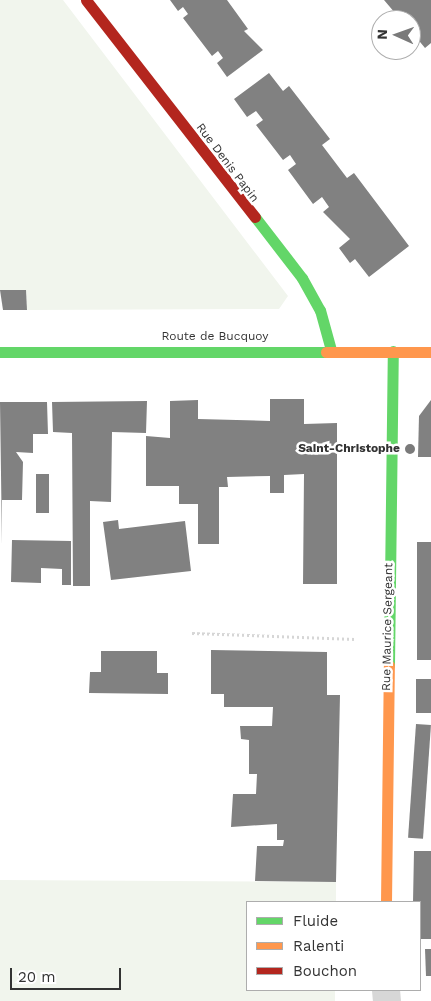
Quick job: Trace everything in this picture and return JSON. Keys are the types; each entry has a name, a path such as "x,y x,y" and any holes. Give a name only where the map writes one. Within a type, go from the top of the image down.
{"street":[{"name":"Rue Denis Papin","path":"86,0 302,278 320,310 331,350"},
{"name":"Route de Bucquoy","path":"0,352 331,350 431,352"},
{"name":"Rue Maurice Sergeant","path":"386,901 393,351"}],"path":[{"path":"192,633 345,639"}],"shaded area":[{"path":"0,0 63,0 288,296 279,309 27,310 26,290 0,290"},
{"path":"0,880 336,882 336,901 246,901 246,991 335,991 335,1001 0,1001"}],"building":[{"path":"170,0 227,0 248,29 244,31 263,50 227,77 217,63 223,58 218,51 212,56 183,18 188,14 183,7 178,11"},
{"path":"384,0 431,0 431,43 425,48 421,43 421,10 392,10"},
{"path":"269,73 283,91 289,86 330,139 322,145 347,178 354,173 409,246 369,277 355,259 350,263 339,248 350,239 323,212 329,207 322,197 313,204 288,170 296,164 290,155 283,160 256,125 263,120 256,111 247,117 234,99"},
{"path":"0,290 26,290 27,310 3,310"},
{"path":"270,399 304,399 304,424 337,423 337,584 303,584 304,474 284,475 284,493 270,493 270,476 227,477 228,487 219,487 219,544 198,544 198,504 179,504 179,486 146,486 146,436 170,438 170,401 198,400 198,419 270,421"},
{"path":"431,400 431,457 418,457 419,416"},
{"path":"147,401 146,433 112,432 111,502 90,501 90,586 73,586 72,433 53,432 52,402"},
{"path":"0,402 47,402 48,434 33,434 33,453 16,452 23,462 22,500 2,500 2,546"},
{"path":"36,474 49,474 49,513 36,513"},
{"path":"118,520 119,529 185,521 191,571 111,580 103,522"},
{"path":"12,540 71,541 71,585 62,585 62,569 41,568 41,583 11,582"},
{"path":"417,542 431,542 431,660 417,660"},
{"path":"211,650 327,652 327,695 340,695 336,882 255,881 257,846 283,846 284,840 277,840 277,824 231,827 233,794 256,794 257,774 249,774 249,740 241,739 240,726 272,726 273,707 224,707 224,694 211,694"},
{"path":"101,651 157,651 157,673 168,673 168,694 89,693 90,672 101,672"},
{"path":"416,679 431,679 431,713 416,713"},
{"path":"416,724 431,725 423,839 408,838"},
{"path":"414,851 431,851 431,939 421,939 421,901 413,901"},
{"path":"425,949 431,949 431,976 426,976"}],"traffic: fast":[{"path":"255,217 302,278 320,310 331,350"},
{"path":"389,665 393,351"},
{"path":"0,352 326,352"}],"traffic: slow":[{"path":"326,352 431,352"},
{"path":"386,901 389,665"}],"traffic: jam":[{"path":"86,0 255,217"}],"place":[{"name":"Saint-Christophe","path":"410,449"}]}
